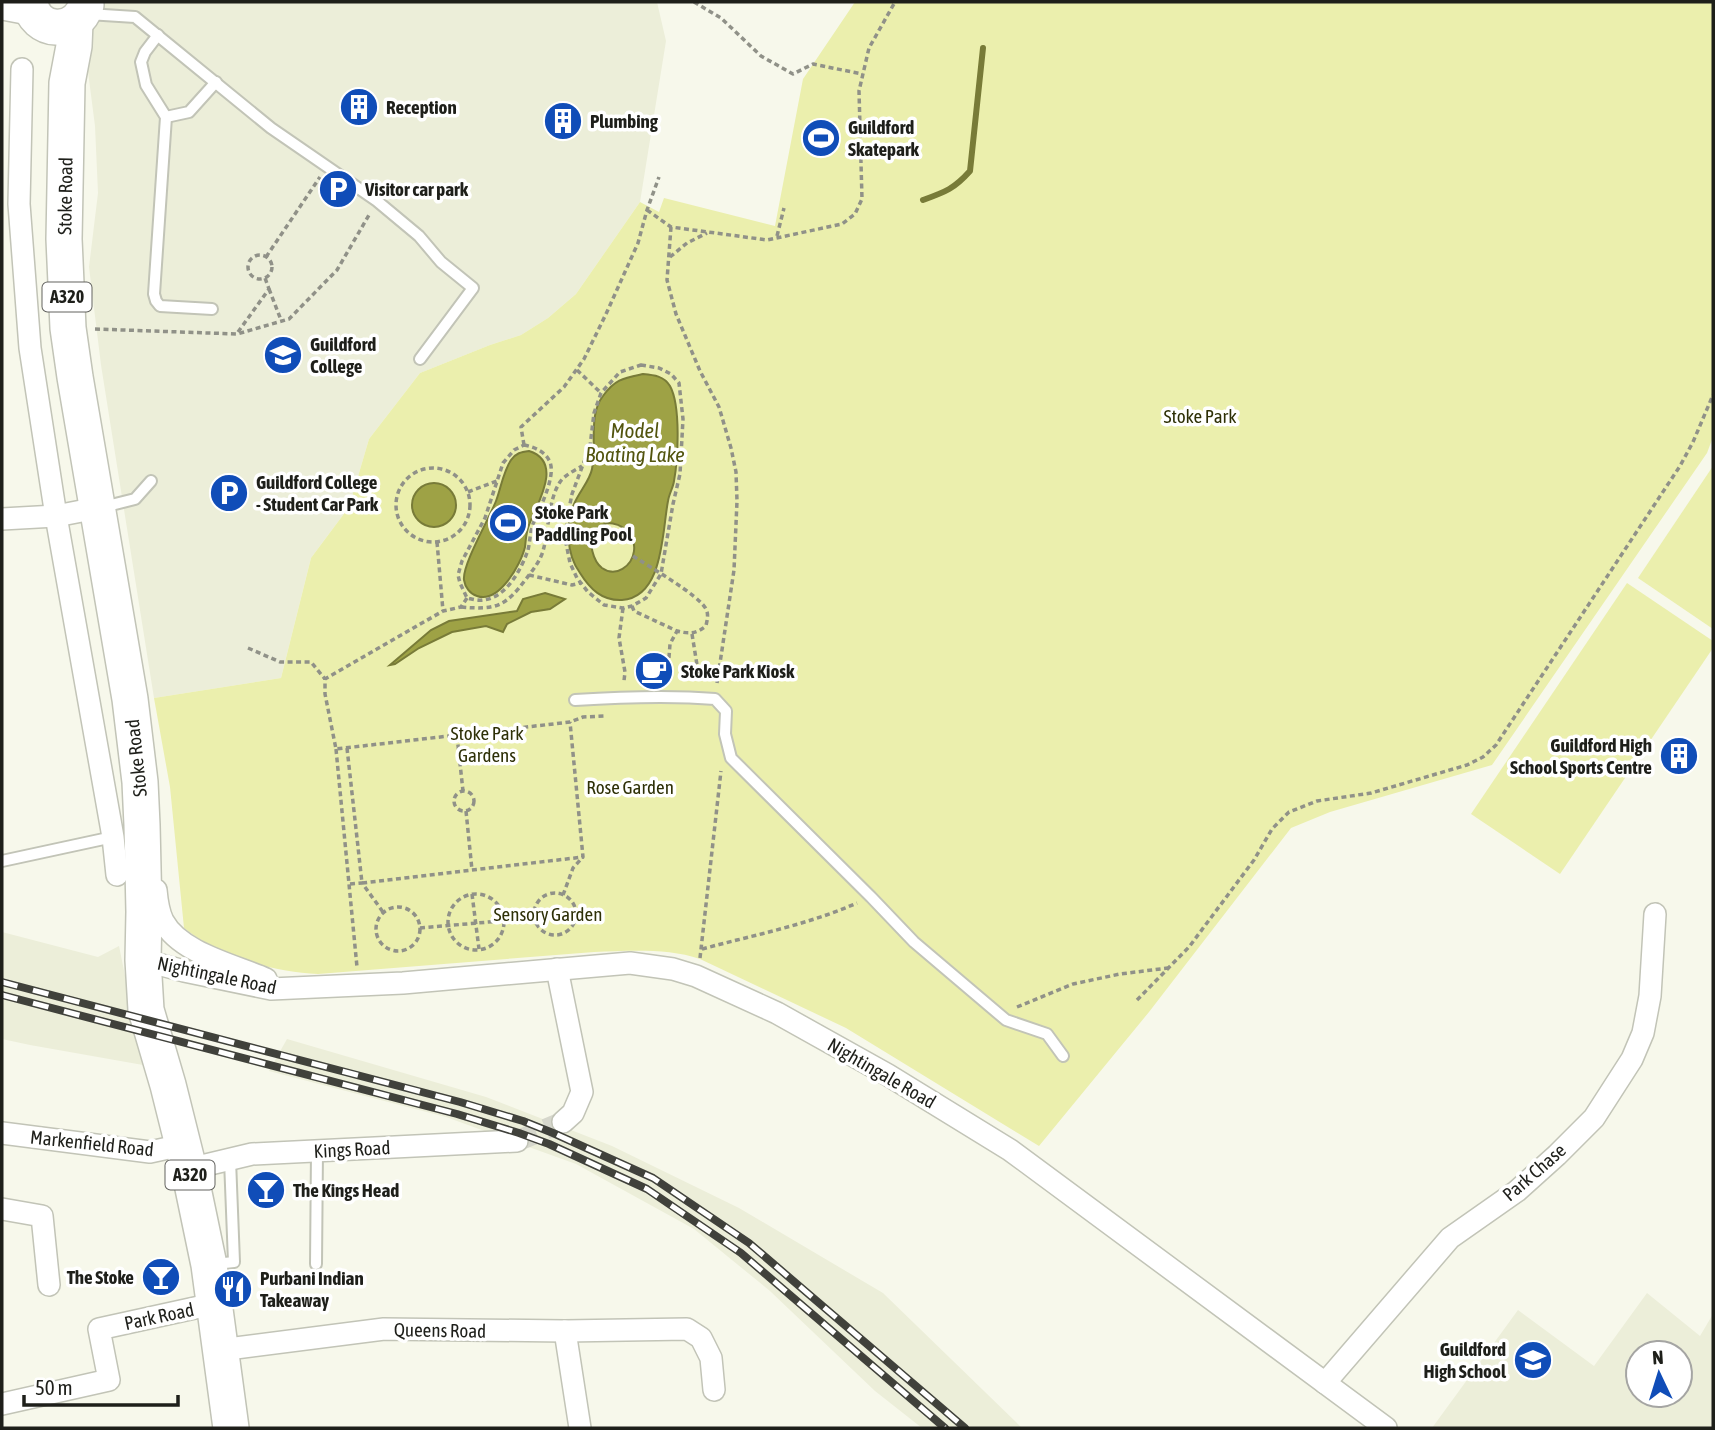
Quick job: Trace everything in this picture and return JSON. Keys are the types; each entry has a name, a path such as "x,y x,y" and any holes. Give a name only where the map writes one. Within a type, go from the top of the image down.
{"main road":[{"name":"Stoke Road","path":"52,13 74,46 67,83 64,239 68,328 135,739 142,825 146,1010 186,1157 209,1265 231,1428"}],"street":[{"name":"Stoke Road","path":"22,69 19,204 30,348 55,516 113,836 117,875"},
{"path":"2,519 55,516 97,508"},
{"name":"Nightingale Road","path":"135,739 148,780 153,821 155,882 158,908 164,923 182,943 290,989"},
{"name":"Park Chase","path":"1325,1383 1450,1238 1517,1191 1594,1118 1632,1059 1643,1033 1650,996 1655,915"},
{"name":"Nightingale Road","path":"143,960 271,989 358,985 630,963 673,969 695,976 777,1013 888,1075 1010,1150 1386,1428"},
{"path":"557,969 582,1092 573,1113 563,1122"},
{"name":"Markenfield Road","path":"2,1133 186,1157"},
{"name":"Kings Road","path":"186,1157 230,1160 252,1154 517,1141"},
{"path":"2,1209 42,1216 49,1285"},
{"name":"Park Road","path":"2,1404 110,1380 99,1329 213,1304"},
{"name":"Queens Road","path":"220,1350 384,1329 687,1329 701,1338 711,1358 715,1390"},
{"path":"565,1331 580,1428"}],"lane":[{"path":"52,13 135,16 271,128 377,201 419,236 442,262 473,288 420,359"},
{"path":"158,35 141,62 146,85 166,117 156,301 160,306 212,309"},
{"path":"166,117 189,111 216,82"},
{"path":"97,508 135,499 151,481"},
{"path":"575,700 666,696 715,699 726,711 725,734 731,758 914,942 1006,1020 1047,1034 1063,1056"},
{"path":"2,861 113,836"},
{"path":"316,1264 317,1151"},
{"path":"209,1265 234,1262 230,1160"}],"path":[{"path":"694,2 721,18 761,56 793,74 813,64 863,74"},
{"path":"647,210 671,227 767,240 842,224 855,214 862,200 859,91 869,48 895,2"},
{"path":"267,257 327,167"},
{"path":"524,445 522,427 564,387 584,359 638,243 659,177"},
{"path":"68,328 237,334 289,318 337,270 377,201"},
{"path":"777,236 784,208"},
{"path":"671,227 667,280 676,314 700,371 719,407 736,472 734,570 715,699"},
{"path":"669,257 687,243 709,232"},
{"path":"263,255 271,262 272,270 265,278 254,278 248,272 247,264 255,256 263,255"},
{"path":"265,278 281,320"},
{"path":"237,334 269,289"},
{"path":"641,365 659,368 671,374 678,383 683,419 680,474 661,573 646,598 632,606 623,608 604,605 580,583 570,563 566,543 567,519 572,494 583,464 590,446 594,413 601,393 620,372 641,365"},
{"path":"577,370 601,393"},
{"path":"1137,1000 1189,947 1254,860 1272,829 1289,812 1317,801 1371,793 1467,765 1483,757 1496,745 1680,466 1713,395"},
{"path":"524,445 536,447 551,464 550,479 519,571 498,596 481,601 467,598 458,575 462,561 485,518 503,463 514,450 524,445"},
{"path":"325,678 443,611 461,607 483,609 501,604 516,593 535,568 542,552 555,494 561,480 583,464"},
{"path":"427,469 452,473 468,492 470,503 465,524 448,539 437,542 413,536 404,528 396,504 405,481 415,473 427,469"},
{"path":"468,492 497,481"},
{"path":"437,542 443,611"},
{"path":"632,606 634,611 677,631 692,634 706,626 707,611 703,605 661,573 633,556"},
{"path":"529,575 572,585 580,583"},
{"path":"461,607 467,598"},
{"path":"336,749 610,716 623,697 625,672 619,638 623,608"},
{"path":"666,696 670,644 677,631"},
{"path":"692,634 698,671 717,677"},
{"path":"248,648 281,662 311,662 325,678 325,694 336,749 358,985"},
{"path":"563,895 573,868 583,857 570,722"},
{"path":"695,976 702,949 725,734"},
{"path":"457,736 463,791"},
{"path":"347,748 362,883 383,912"},
{"path":"463,791 470,793 474,800 472,807 466,811 458,809 454,802 456,795 463,791"},
{"path":"466,811 472,870"},
{"path":"350,884 583,857"},
{"path":"472,894 479,949"},
{"path":"472,894 490,898 497,904 503,920 500,936 494,943 479,949 471,949 455,941 448,926 451,909 457,902 472,894"},
{"path":"563,895 574,904 576,911 573,925 562,934 548,933 537,924 537,905 545,896 563,895"},
{"path":"702,949 821,917 871,897"},
{"path":"403,907 415,915 420,928 419,936 410,947 396,951 382,945 378,939 376,925 383,912 403,907"},
{"path":"420,928 535,918"},
{"path":"999,1014 1073,985 1168,967"}],"shaded area":[{"name":"Guildford College","path":"97,2 657,2 666,41 640,202 576,294 548,318 521,335 420,373 369,439 349,507 311,558 281,678 154,698 101,365 89,267 98,193 95,126 87,64"},
{"path":"2,932 98,957 119,946 143,1065 2,1039"},
{"path":"287,1039 486,1097 612,1146 739,1208 883,1293 1022,1428 922,1428 875,1391 770,1291 694,1229 576,1164 446,1117 269,1071"},
{"name":"Guildford High School","path":"1647,1293 1700,1336 1713,1314 1713,1428 1432,1428 1518,1310 1594,1366"}],"green space":[{"name":"Stoke Park","path":"855,2 1713,2 1713,437 1707,453 1492,765 1330,812 1291,828 1149,1012 1039,1146 846,1028 700,959 648,951 594,952 318,974 282,970 247,961 214,947 184,928 170,787 154,698 281,678 311,558 349,507 369,439 420,373 521,335 548,318 576,294 640,202 659,212 664,198 775,226 803,79"},
{"path":"1713,466 1713,629 1638,578"},
{"path":"1627,583 1713,641 1713,648 1560,874 1471,814"}],"water":[{"name":"Model Boating Lake","path":"643,374 665,380 670,386 676,406 677,460 659,561 653,575 646,587 636,596 615,600 597,593 580,573 572,557 568,529 575,502 592,469 594,421 598,404 607,390 616,383","holes":["607,523 623,527 633,539 634,545 633,556 627,566 613,572 602,568 596,561 591,541 598,528"]},
{"name":"Stoke Park Paddling Pool","path":"529,451 539,456 545,464 546,474 542,495 528,528 523,554 514,572 501,588 485,597 477,596 470,592 464,580 467,564 496,501 508,465 517,454"},
{"path":"434,483 450,489 456,505 450,521 434,527 418,521 412,505 418,489"},
{"path":"545,593 565,599 550,609 531,612 507,624 503,632 486,626 452,632 390,665 431,630 449,621 517,611 523,599"}],"waterway":[{"path":"923,200 949,189 970,171 983,48"}],"tunnel":[{"path":"517,1141 563,1122"}],"railway":[{"path":"2,982 460,1102 523,1121 653,1178 749,1243 965,1428"},
{"path":"2,995 457,1114 549,1144 647,1189 741,1253 945,1428"}],"place":[{"name":"Reception","path":"359,107"},
{"name":"Plumbing","path":"563,121"},
{"name":"Guildford Skatepark","path":"821,138"},
{"name":"Visitor car park","path":"338,189"},
{"name":"Guildford College","path":"283,355"},
{"name":"Guildford College - Student Car Park","path":"229,493"},
{"name":"Stoke Park Paddling Pool","path":"508,523"},
{"name":"Stoke Park Kiosk","path":"654,671"},
{"name":"Guildford High School Sports Centre","path":"1679,756"},
{"name":"The Kings Head","path":"266,1190"},
{"name":"The Stoke","path":"161,1277"},
{"name":"Purbani Indian Takeaway","path":"233,1289"},
{"name":"Guildford High School","path":"1533,1360"}],"park label":[{"name":"Stoke Park Gardens","path":"487,744"},
{"name":"Rose Garden","path":"630,787"},
{"name":"Sensory Garden","path":"548,914"}]}
